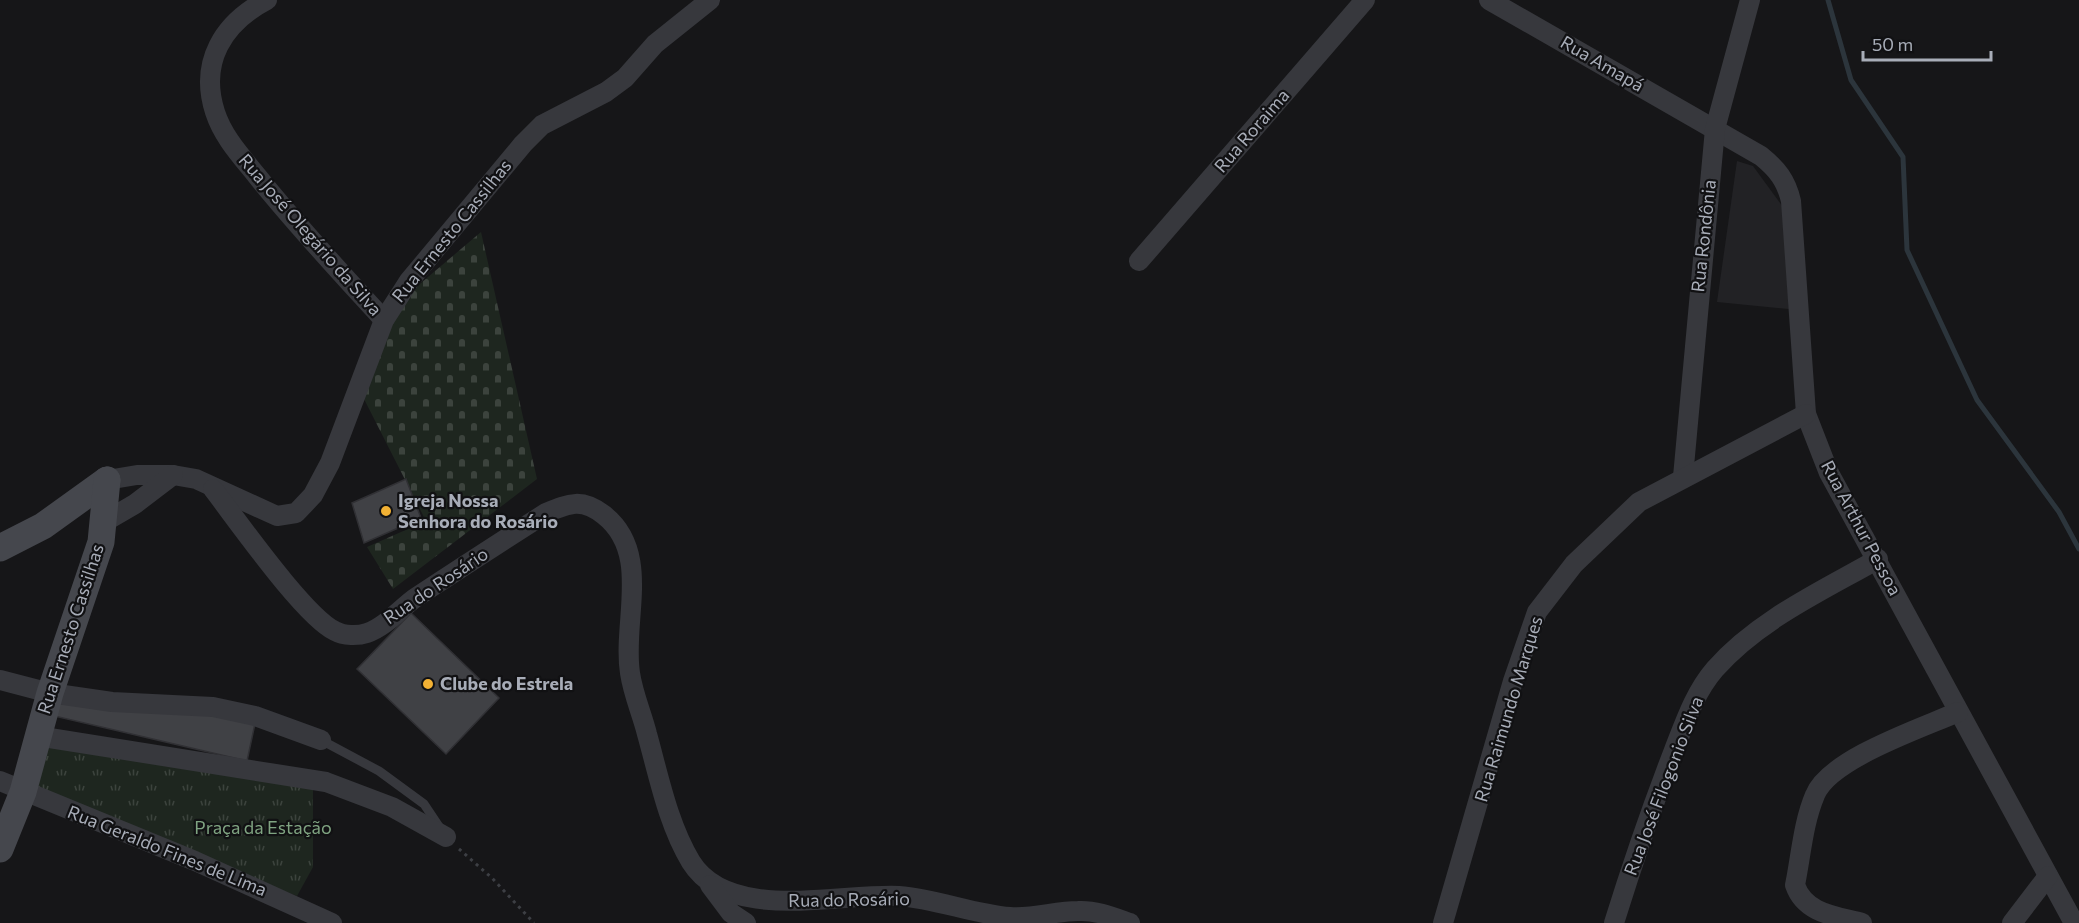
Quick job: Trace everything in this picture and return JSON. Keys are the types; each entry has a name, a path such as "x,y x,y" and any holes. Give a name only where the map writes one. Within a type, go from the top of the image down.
{"main road":[{"name":"Rua Ernesto Cassilhas","path":"0,849 11,787 37,736 101,542 107,480"},
{"path":"0,548 44,526 107,480"}],"street":[{"name":"Rua José Olegário da Silva","path":"267,0 253,7 226,31 214,53 210,81 214,111 227,138 286,213 384,320"},
{"name":"Rua Ernesto Cassilhas","path":"107,480 137,475 173,474 196,479 213,489 277,516 296,513 313,495 330,463 384,320 415,272 523,144 542,125 606,92 626,78 663,37 710,0"},
{"name":"Rua Roraima","path":"1139,261 1365,0"},
{"name":"Rua Amapá","path":"1489,0 1715,129"},
{"name":"Rua Rondônia","path":"1683,477 1715,129 1746,2"},
{"name":"Rua Arthur Pessoa","path":"1715,129 1761,156 1776,168 1787,185 1791,201 1806,414 1829,473 1878,559 2074,923"},
{"name":"Rua Raimundo Marques","path":"1443,923 1513,681 1537,612 1574,564 1606,530 1639,502 1806,414"},
{"name":"Rua Ernesto Cassilhas","path":"104,522 135,504 173,474"},
{"name":"Rua do Rosário","path":"213,489 289,586 318,618 335,631 348,635 367,633 546,513 568,504 591,504 613,522 629,551 633,582 629,626 630,673 667,806 691,862 731,912 746,923"},
{"name":"Rua José Filogonio Silva","path":"1614,923 1654,801 1695,698 1715,669 1745,641 1795,607 1878,559"},
{"path":"0,680 50,693 112,702 213,707 255,716 321,740"},
{"path":"1862,923 1821,912 1799,898 1795,885 1815,794 1829,775 1846,762 1959,712"},
{"path":"37,736 326,782 392,807 446,837"},
{"name":"Rua Geraldo Fines de Lima","path":"11,787 195,861 332,923"},
{"path":"2012,923 2048,876"},
{"name":"Rua do Rosário","path":"710,885 742,898 781,901 899,896 941,902 1011,917 1077,911 1105,914 1130,923"}],"lane":[{"path":"321,740 379,771 424,804 446,837"}],"path":[{"path":"446,837 492,878 534,923"}],"shaded area":[{"path":"1737,161 1753,166 1783,207 1789,309 1717,302"}],"green space":[{"path":"481,232 537,479 393,589 367,547 426,521 363,397 395,305"},
{"name":"Praça da Estação","path":"49,737 313,786 313,867 297,896 36,793"}],"building":[{"name":"Igreja Nossa Senhora do Rosário","path":"406,479 421,518 364,543 352,503"},
{"name":"Clube do Estrela","path":"411,613 499,698 446,754 357,669"},
{"path":"51,703 256,719 247,761 50,715"}],"waterway":[{"path":"1828,0 1851,80 1903,157 1907,250 1977,400 2059,512 2079,549"}],"place":[{"name":"Igreja Nossa Senhora do Rosário","path":"386,511"},
{"name":"Clube do Estrela","path":"428,684"}]}
